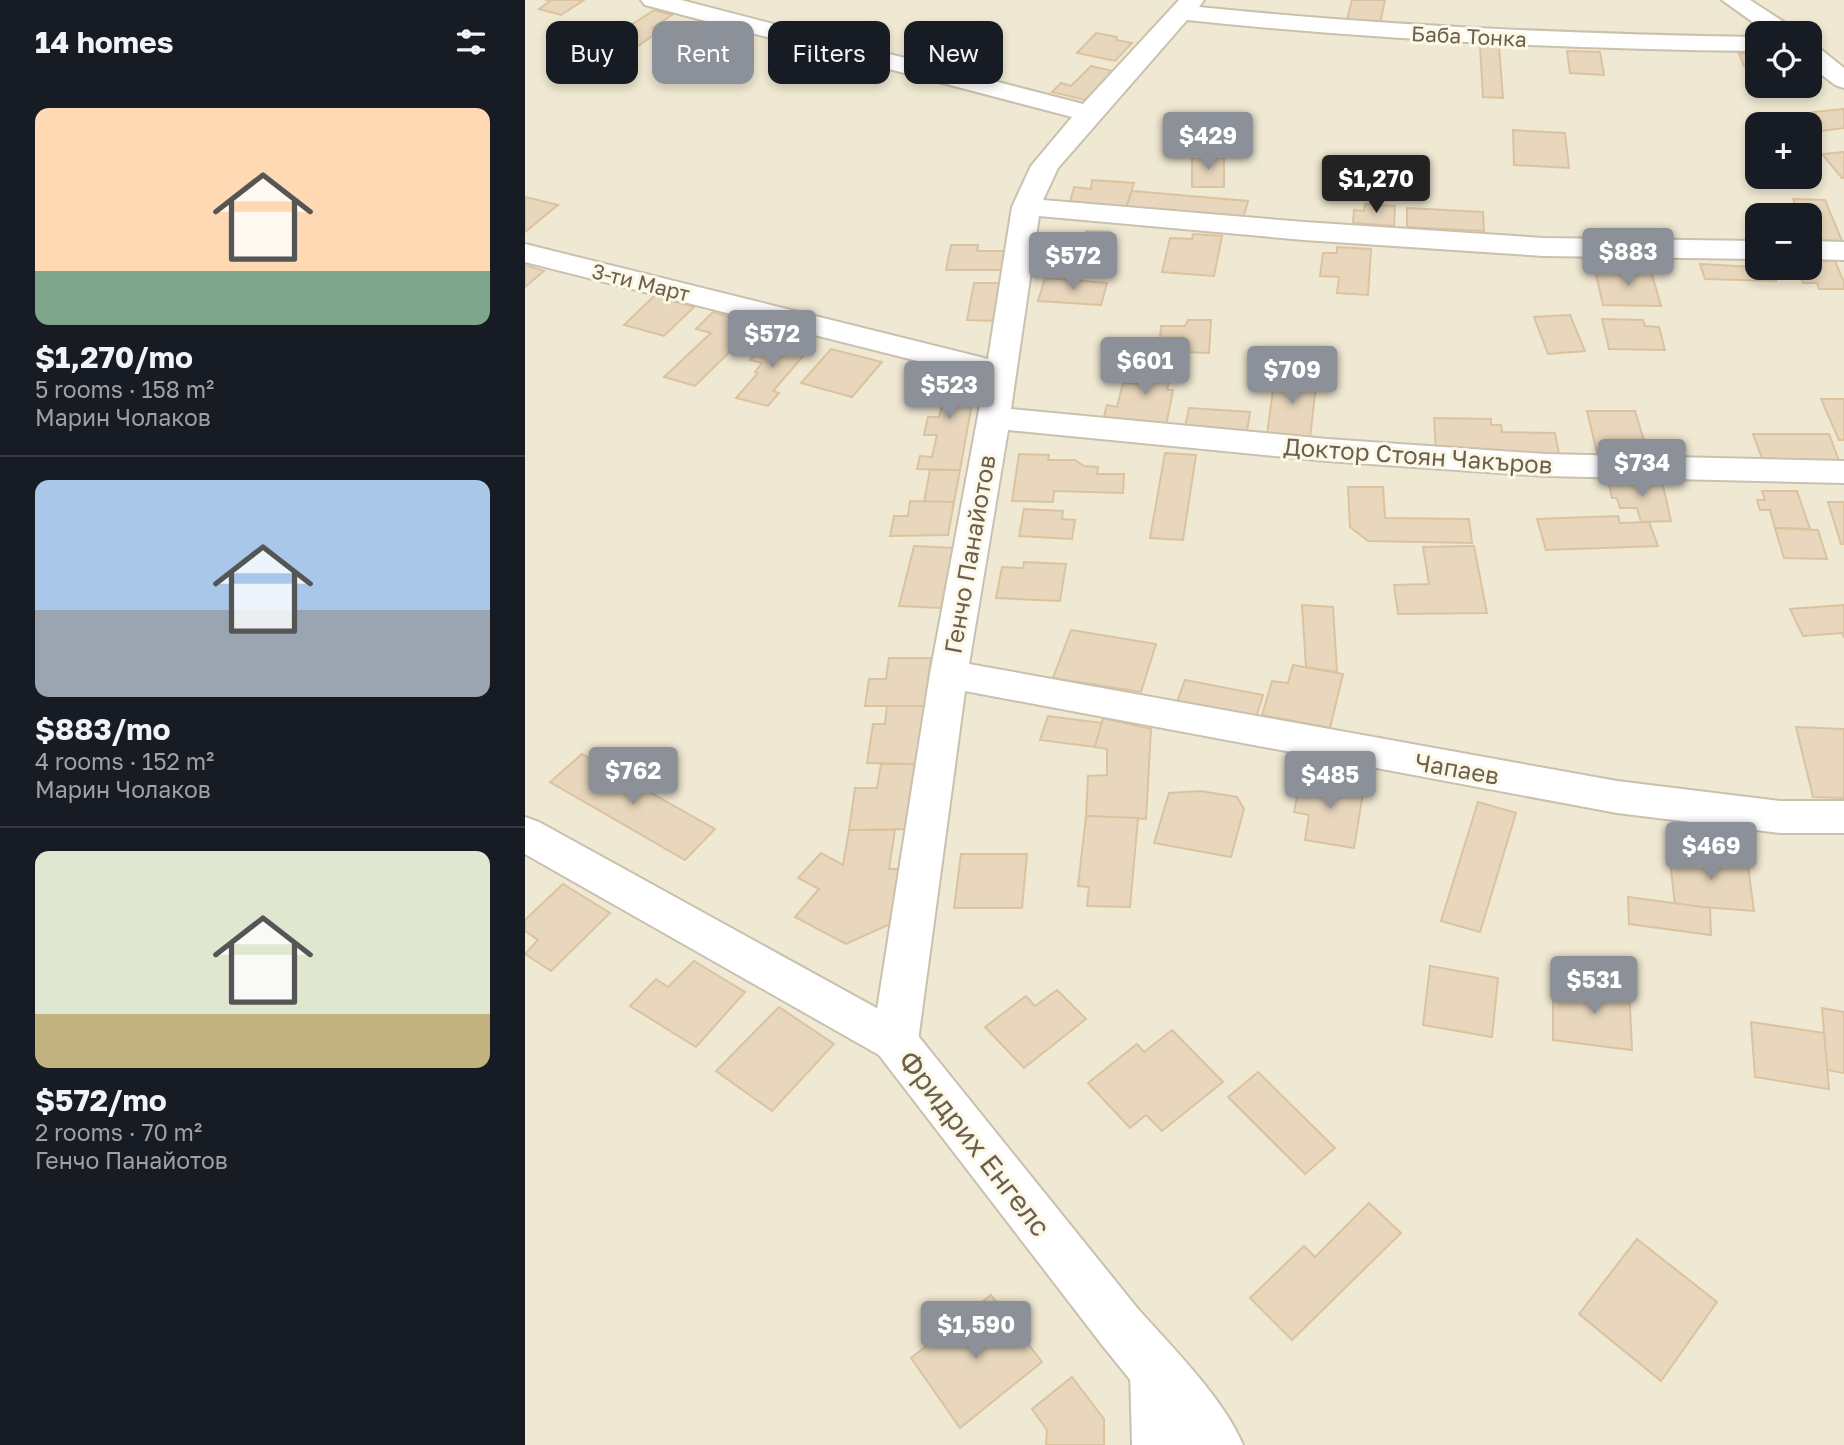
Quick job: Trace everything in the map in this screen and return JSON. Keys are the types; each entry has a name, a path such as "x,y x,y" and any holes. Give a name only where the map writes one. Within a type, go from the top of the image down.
{"street":[{"path":"653,0 1089,113"},
{"path":"1734,0 1766,21"},
{"name":"Генчо Панайотов","path":"895,1041 949,674 1002,372 1026,207 1045,166 1186,6"},
{"name":"Баба Тонка","path":"1186,6 1292,25 1478,38 1745,44"},
{"path":"1822,62 1844,80"},
{"path":"1026,207 1304,232 1530,246 1745,250"},
{"path":"1822,250 1844,251"},
{"name":"3-ти Март","path":"525,253 1002,372"},
{"name":"Доктор Стоян Чакъров","path":"993,418 1327,450 1532,464 1844,472"},
{"name":"Чапаев","path":"949,674 1617,797 1780,817 1844,817"},
{"name":"Фридрих Енгелс","path":"525,834 895,1041 1216,1445"},
{"path":"1156,1368 1159,1445"}],"shaded area":[{"path":"525,0 1844,0 1844,1445 525,1445"}],"building":[{"path":"545,0 584,0 561,15 539,9 550,1"},
{"path":"1352,0 1385,0 1380,23 1347,20"},
{"path":"654,10 672,15 663,21 652,21 652,36 638,46 637,21"},
{"path":"1096,33 1132,43 1115,61 1077,53"},
{"path":"1480,46 1499,47 1503,98 1483,97"},
{"path":"1567,51 1600,52 1604,75 1570,73"},
{"path":"1739,53 1745,53 1744,66"},
{"path":"1091,66 1113,71 1085,100 1052,92 1061,83 1071,86"},
{"path":"1844,109 1844,128 1822,131 1822,112 1813,112"},
{"path":"1513,130 1565,133 1569,168 1514,165"},
{"path":"1844,152 1844,178 1842,178 1822,154"},
{"path":"1192,157 1224,157 1224,187 1192,187"},
{"path":"1092,180 1134,183 1126,208 1070,202 1074,187 1091,189"},
{"path":"1132,191 1248,201 1243,219 1126,208"},
{"path":"525,197 558,205 525,232"},
{"path":"1793,199 1825,200 1842,241 1822,240 1822,203 1795,203"},
{"path":"1365,204 1395,206 1394,226 1353,223 1354,210 1364,211"},
{"path":"1407,208 1483,212 1484,231 1407,227"},
{"path":"1086,231 1110,232 1103,258 1052,254 1057,237 1084,238"},
{"path":"1193,234 1222,236 1214,276 1162,272 1170,238 1192,239"},
{"path":"951,245 978,245 977,251 1009,251 1006,270 946,270"},
{"path":"1337,247 1371,249 1368,295 1337,293 1339,277 1320,276 1323,253 1337,253"},
{"path":"1822,261 1835,261 1844,282 1844,289 1819,289 1817,283 1803,283 1802,280 1822,280"},
{"path":"1700,264 1745,266 1745,280 1776,281 1705,279"},
{"path":"525,265 544,271 525,287"},
{"path":"1595,270 1651,271 1661,306 1603,305"},
{"path":"1045,278 1107,283 1101,305 1038,301"},
{"path":"974,283 1003,283 996,321 967,320"},
{"path":"654,296 694,307 664,336 624,325"},
{"path":"713,312 757,325 695,386 664,377 711,333 696,329"},
{"path":"1570,315 1585,351 1548,354 1534,317"},
{"path":"1602,319 1643,320 1645,326 1659,327 1665,350 1609,349"},
{"path":"1188,320 1211,320 1209,353 1159,351 1161,326 1185,326"},
{"path":"770,337 811,347 773,391 779,393 768,406 736,398 758,373 755,372 762,363 750,360"},
{"path":"831,349 882,362 852,397 801,383"},
{"path":"1145,359 1174,362 1167,390 1173,390 1166,426 1103,420 1107,405 1117,407 1123,383 1139,384"},
{"path":"933,371 976,381 960,470 917,469 920,456 932,457 937,435 924,435 928,417 939,417 943,402 928,398 935,388 922,385"},
{"path":"1275,374 1317,377 1310,438 1267,435"},
{"path":"1821,399 1844,399 1844,440 1839,440"},
{"path":"1189,408 1250,412 1247,432 1185,427"},
{"path":"1587,411 1635,411 1649,457 1598,457"},
{"path":"1434,418 1491,419 1491,425 1501,425 1502,432 1555,433 1559,454 1436,451"},
{"path":"1753,434 1829,434 1839,461 1763,461"},
{"path":"1165,453 1196,455 1183,540 1150,538"},
{"path":"1019,454 1049,455 1048,460 1075,460 1084,466 1098,467 1097,474 1124,474 1123,493 1054,491 1053,502 1012,501"},
{"path":"930,470 960,470 954,502 924,502"},
{"path":"1608,480 1662,481 1671,521 1641,522 1637,508 1620,508 1617,498 1612,498"},
{"path":"1348,487 1383,487 1385,518 1469,519 1472,543 1368,541 1350,527"},
{"path":"1762,491 1797,491 1810,529 1775,528 1770,510 1760,510 1757,500 1765,500"},
{"path":"910,501 954,502 948,535 890,536 894,516 908,516"},
{"path":"1828,502 1844,502 1844,544 1841,544"},
{"path":"1024,509 1063,511 1062,519 1075,520 1072,539 1019,536"},
{"path":"1618,516 1620,523 1649,522 1658,546 1546,550 1537,519"},
{"path":"1775,528 1818,530 1827,559 1784,558"},
{"path":"914,546 954,548 941,608 899,606"},
{"path":"1474,546 1487,613 1398,614 1394,585 1429,584 1423,547"},
{"path":"1024,562 1066,564 1060,601 996,598 1002,567 1023,568"},
{"path":"1302,605 1333,607 1337,672 1306,667"},
{"path":"1844,605 1844,638 1842,633 1803,636 1790,609"},
{"path":"1071,630 1156,644 1141,692 1053,678"},
{"path":"889,658 931,658 925,706 865,706 869,679 886,679"},
{"path":"1293,665 1343,674 1330,728 1262,715 1272,681 1288,683"},
{"path":"1185,680 1263,695 1256,717 1177,702"},
{"path":"887,706 925,706 917,764 867,763 873,724 885,724"},
{"path":"1048,716 1102,723 1095,747 1040,740"},
{"path":"1103,718 1151,729 1146,819 1086,816 1088,776 1107,775 1107,749 1095,747"},
{"path":"1796,727 1844,729 1844,798 1813,797"},
{"path":"582,754 715,829 685,860 550,782"},
{"path":"881,764 917,764 909,829 849,830 855,788 877,788"},
{"path":"1301,777 1364,787 1354,848 1305,840 1309,815 1294,812"},
{"path":"1200,791 1237,797 1244,809 1231,857 1154,843 1169,793"},
{"path":"1478,802 1516,813 1480,932 1441,921"},
{"path":"1086,816 1138,818 1130,907 1087,906 1089,887 1078,886"},
{"path":"849,830 895,830 889,869 906,869 899,920 846,944 795,917 819,889 798,878 821,853 843,865"},
{"path":"1669,852 1747,859 1754,911 1675,905"},
{"path":"961,854 1027,854 1022,908 954,908"},
{"path":"563,884 610,913 551,971 525,954 538,940 525,931 525,920"},
{"path":"1628,897 1710,908 1711,935 1629,924"},
{"path":"694,961 745,992 696,1047 630,1006 656,979 668,987"},
{"path":"1430,966 1498,978 1492,1037 1423,1025"},
{"path":"1577,980 1629,986 1632,1050 1553,1040 1553,994 1578,997"},
{"path":"1057,990 1086,1019 1024,1068 985,1027 1026,996 1035,1006"},
{"path":"779,1007 834,1044 772,1111 716,1071"},
{"path":"1822,1008 1844,1012 1844,1073 1827,1070"},
{"path":"1751,1022 1824,1033 1829,1089 1755,1077"},
{"path":"1172,1030 1223,1082 1162,1131 1146,1115 1130,1128 1088,1083 1137,1044 1144,1052"},
{"path":"1258,1072 1335,1148 1305,1174 1228,1097"},
{"path":"1369,1203 1401,1233 1292,1340 1250,1298 1304,1246 1315,1257"},
{"path":"1637,1239 1717,1302 1661,1381 1579,1314"},
{"path":"991,1295 1042,1362 960,1428 911,1358"},
{"path":"1072,1377 1104,1419 1104,1445 1046,1445 1047,1430 1032,1409"}]}
